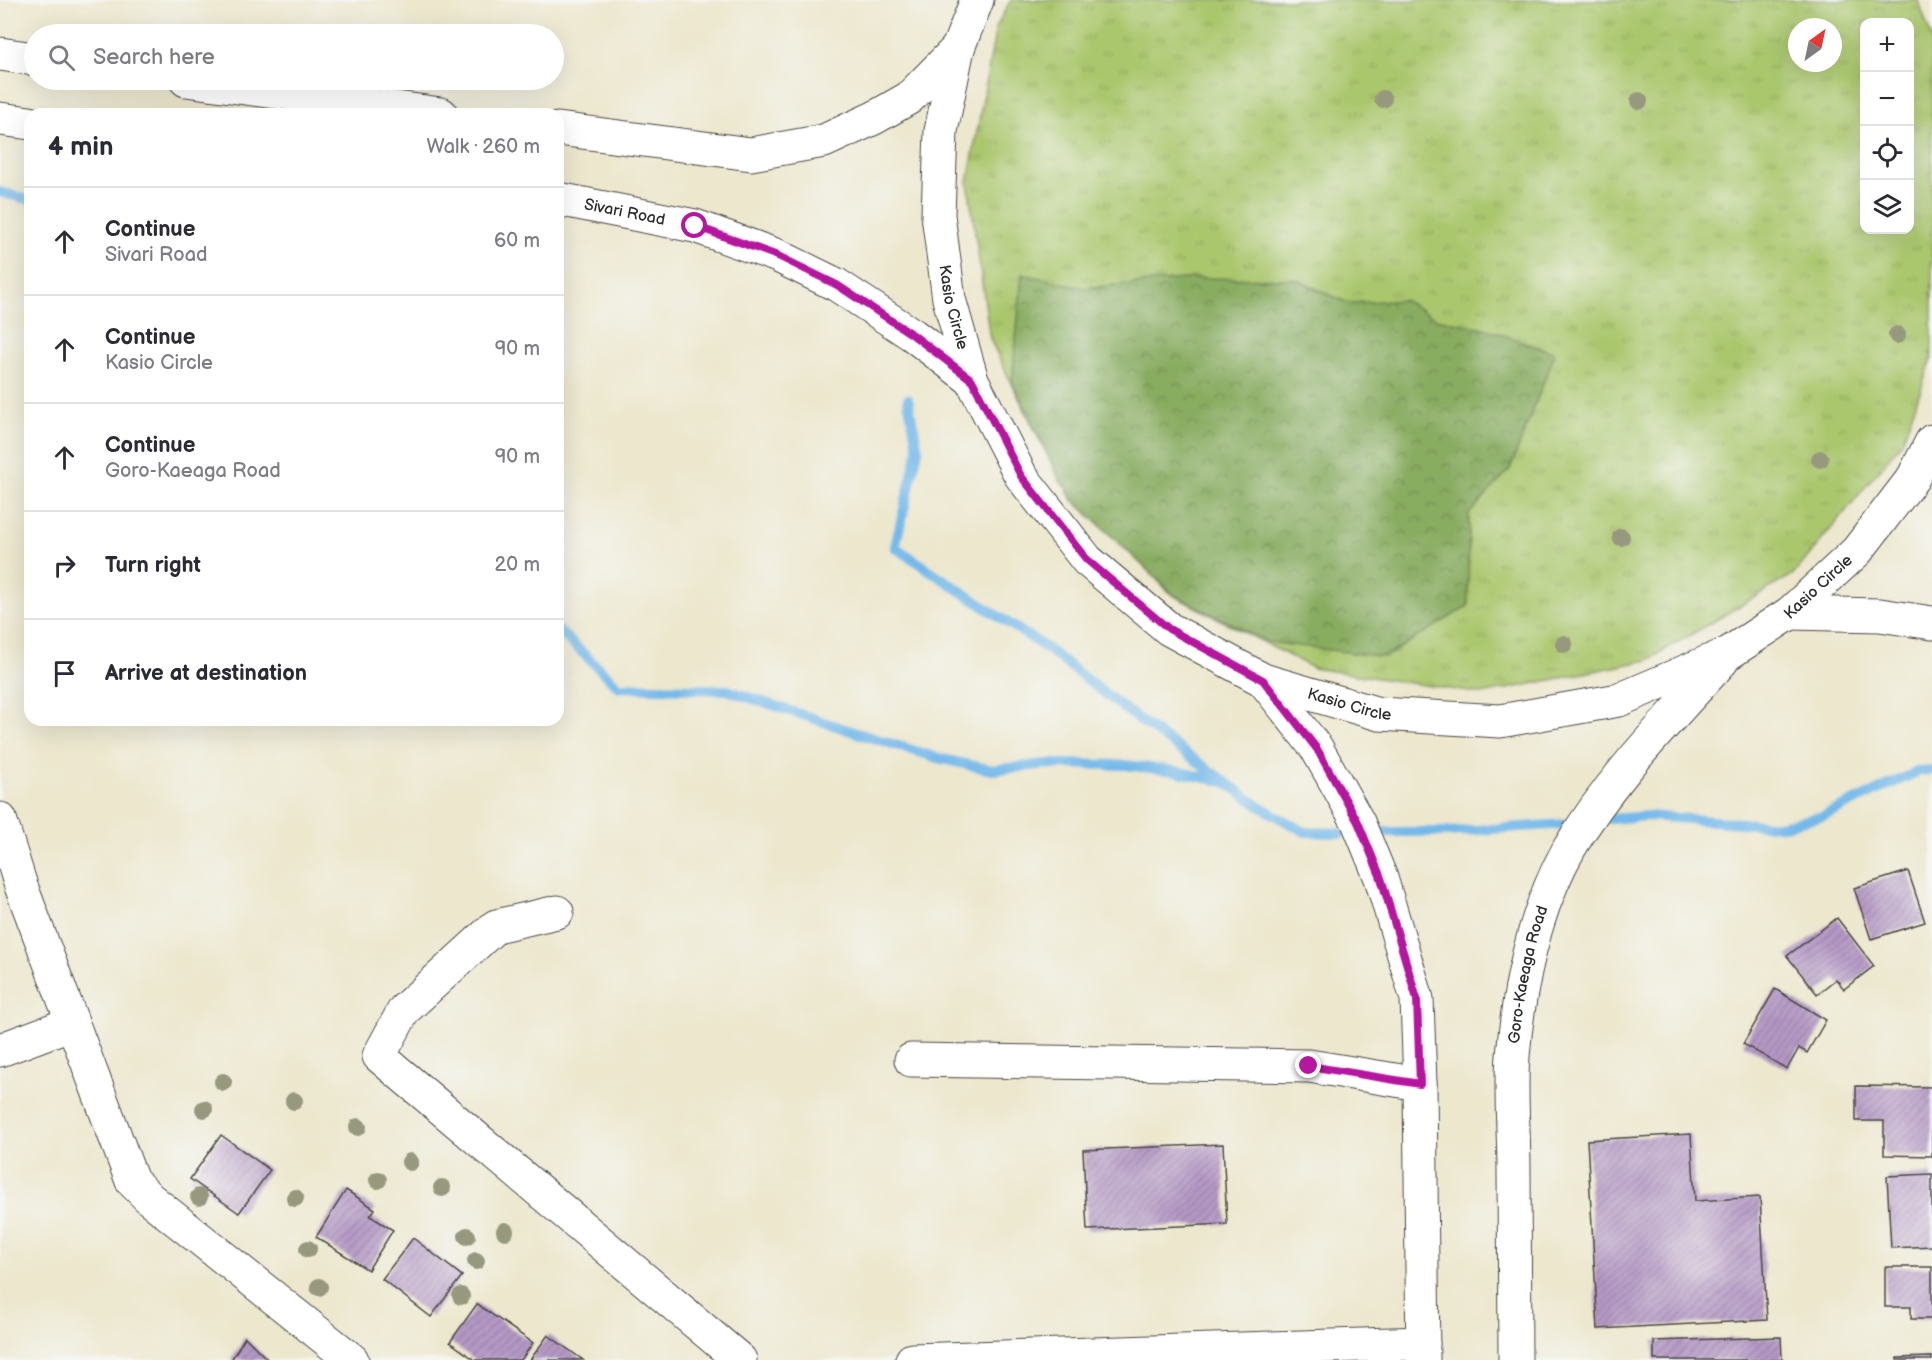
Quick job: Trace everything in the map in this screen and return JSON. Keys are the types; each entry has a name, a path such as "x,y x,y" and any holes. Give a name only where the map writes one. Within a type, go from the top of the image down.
{"main road":[{"name":"Kasio Circle","path":"977,0 958,48 941,131 938,215 949,299 972,380 1021,476 1087,560 1169,629 1263,680 1379,714 1500,721 1619,700 1729,653 1790,613 1857,551 1913,478 1932,441"},
{"path":"564,130 751,154 824,141 874,118 909,98 958,48"},
{"path":"0,54 24,58"},
{"path":"261,90 396,108"},
{"path":"0,119 24,122"},
{"name":"Sivari Road","path":"564,200 695,226 778,256 837,285 913,335 972,380"},
{"path":"1790,613 1880,615 1932,623"},
{"name":"Goro-Kaeaga Road","path":"1515,1360 1513,1057 1530,943 1549,893 1570,848 1605,795 1640,752 1729,653"},
{"path":"912,1360 1423,1351 1417,999 1381,878 1358,822 1317,749 1263,680"},
{"path":"0,819 21,886 132,1181 150,1199 352,1360"},
{"path":"557,912 496,926 404,1010 379,1056 740,1360"},
{"path":"0,1050 72,1023"},
{"path":"911,1060 1309,1066 1420,1084"}],"green space":[{"path":"1011,0 1918,0 1932,39 1932,358 1902,442 1794,574 1648,660 1482,694 1313,668 1172,595 1060,482 990,339 968,182 996,27"},
{"path":"1022,274 1084,288 1195,278 1295,279 1348,303 1404,300 1437,319 1484,328 1555,353 1510,469 1469,514 1468,606 1385,657 1267,642 1174,595 1072,499 1012,383"}],"building":[{"path":"1908,871 1925,922 1871,939 1854,888"},
{"path":"1837,918 1874,966 1844,989 1836,979 1817,994 1787,956"},
{"path":"1775,989 1826,1020 1807,1053 1799,1048 1787,1069 1743,1044"},
{"path":"1856,1086 1932,1087 1932,1156 1884,1155 1884,1121 1856,1121"},
{"path":"1691,1134 1695,1201 1760,1197 1767,1320 1598,1329 1587,1140"},
{"path":"221,1135 270,1170 239,1213 190,1179"},
{"path":"1223,1144 1227,1224 1087,1230 1083,1150"},
{"path":"1932,1174 1932,1246 1891,1248 1887,1176"},
{"path":"346,1190 375,1209 370,1216 393,1230 368,1270 316,1237"},
{"path":"413,1238 462,1276 431,1317 382,1279"},
{"path":"1885,1267 1932,1267 1932,1319 1911,1319 1911,1307 1885,1307"},
{"path":"477,1304 533,1343 521,1360 475,1360 450,1342"},
{"path":"548,1335 583,1360 530,1360"},
{"path":"245,1337 268,1360 231,1360"},
{"path":"1781,1337 1782,1360 1654,1360 1654,1341"},
{"path":"1932,1357 1932,1360 1897,1360 1897,1358"}],"waterway":[{"path":"0,192 24,198"},
{"path":"908,399 918,450 895,547 1046,648 1138,719 1259,806 1305,832 1341,833"},
{"path":"564,636 619,687 727,690 938,758 992,770 1048,764 1125,765 1175,771 1225,782"},
{"path":"1610,819 1649,816 1780,826 1823,816 1919,771 1932,770"},
{"path":"1382,832 1448,832 1565,824"}],"route":[{"path":"695,226 778,256 837,285 913,335 972,380 1021,476 1087,560 1169,629 1263,680 1317,749 1358,822 1381,878 1417,999 1420,1084 1309,1066"}]}
